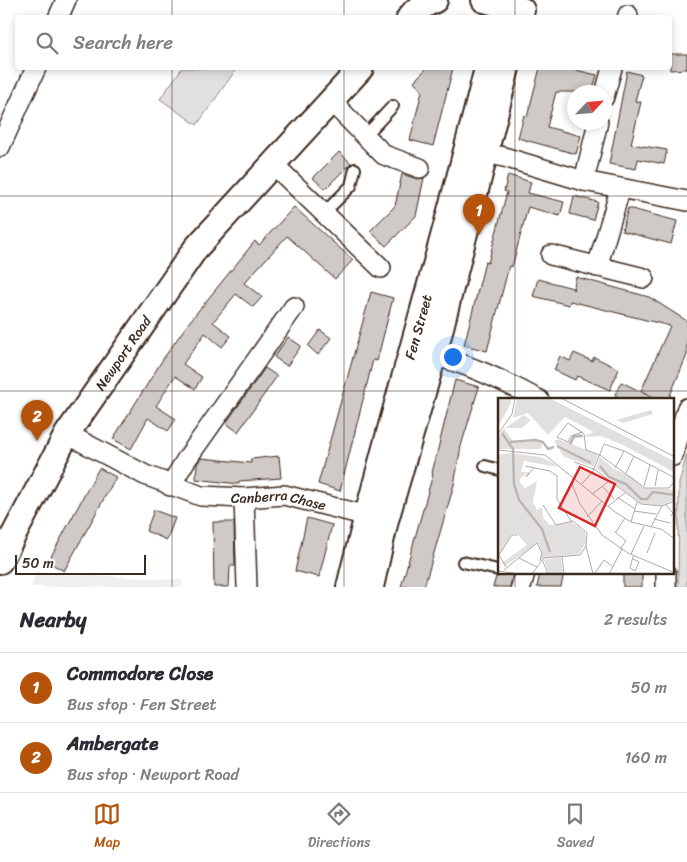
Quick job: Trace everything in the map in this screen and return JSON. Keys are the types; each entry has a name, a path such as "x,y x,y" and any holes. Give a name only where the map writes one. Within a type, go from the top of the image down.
{"street":[{"path":"59,15 66,0"},
{"path":"412,15 416,10 435,0"},
{"path":"0,147 35,70"},
{"name":"Newport Road","path":"0,561 67,434 196,248 272,162 359,70"},
{"name":"Fen Street","path":"349,587 376,518 434,355 476,151 487,70"},
{"name":"Fen Street","path":"371,587 376,518 410,350 476,151 506,70"},
{"path":"607,85 611,70"},
{"path":"330,100 384,155 420,168"},
{"path":"584,181 596,130"},
{"path":"476,151 620,190 687,201"},
{"path":"272,162 381,268"},
{"path":"597,266 620,190"},
{"path":"552,255 644,278"},
{"path":"170,486 186,460 294,307"},
{"path":"410,350 434,355 482,373 535,398"},
{"path":"674,453 687,408"},
{"name":"Canberra Chase","path":"67,434 145,475 170,486 201,496 244,498 284,495 376,518"},
{"path":"244,498 248,587"},
{"path":"666,574 666,587"}],"lane":[{"path":"366,136 393,106"},
{"path":"324,213 351,186 355,169"},
{"path":"485,466 498,469"},
{"path":"463,562 498,570"}],"shaded area":[{"path":"181,70 236,70 197,125 160,99"},
{"path":"687,454 687,587 678,587 679,483"},
{"path":"36,572 182,580 182,587 31,587"}],"building":[{"path":"672,54 687,54 687,69 672,70"},
{"path":"425,70 452,70 433,146 410,140 422,91 414,81"},
{"path":"539,70 576,70 597,75 594,85 567,85 567,92 556,92 547,127 581,136 576,154 518,138 524,115 527,117"},
{"path":"627,71 642,75 635,101 641,102 631,144 667,150 664,164 638,159 636,169 609,164"},
{"path":"339,152 351,163 325,189 313,178"},
{"path":"402,174 417,179 424,178 416,216 386,246 370,231 395,206"},
{"path":"508,175 531,182 528,193 564,202 560,216 528,207 512,267 509,266 487,351 464,345 485,262 488,263 507,192 504,191"},
{"path":"574,196 598,202 593,220 570,214"},
{"path":"294,207 353,260 335,279 287,236 244,283 262,297 253,307 236,294 213,322 231,336 222,347 205,333 183,364 202,377 195,389 175,376 156,406 176,419 168,431 148,418 131,449 113,439 163,359 190,321 255,241 259,245"},
{"path":"628,208 677,221 671,244 622,231"},
{"path":"576,277 649,297 687,321 687,355 669,398 656,398 641,391 670,326 570,301 569,305 533,296 538,279 573,288 573,290"},
{"path":"371,292 393,298 377,361 373,360 340,491 318,484"},
{"path":"320,330 331,338 318,355 308,346"},
{"path":"288,337 301,346 287,366 274,357"},
{"path":"574,353 592,361 594,357 619,369 610,390 577,376 575,380 554,370 560,356 570,361"},
{"path":"265,368 277,376 238,432 226,423"},
{"path":"455,380 479,387 461,446 454,485 424,587 401,587 433,474"},
{"path":"621,382 655,398 620,398 615,395"},
{"path":"279,456 281,478 239,481 239,484 196,479 197,464 201,458 251,463 251,459"},
{"path":"99,468 116,477 64,571 48,562"},
{"path":"154,510 175,518 167,540 146,531"},
{"path":"307,518 332,525 319,577 295,571"},
{"path":"213,522 234,522 235,566 230,566 229,587 214,587"},
{"path":"502,574 513,574 510,587 493,587 496,577"},
{"path":"540,574 564,574 561,587 537,587"},
{"path":"623,574 642,574 642,587 623,587"}],"place":[{"name":"Commodore Close","path":"479,235"},
{"name":"Ambergate","path":"37,441"}]}
